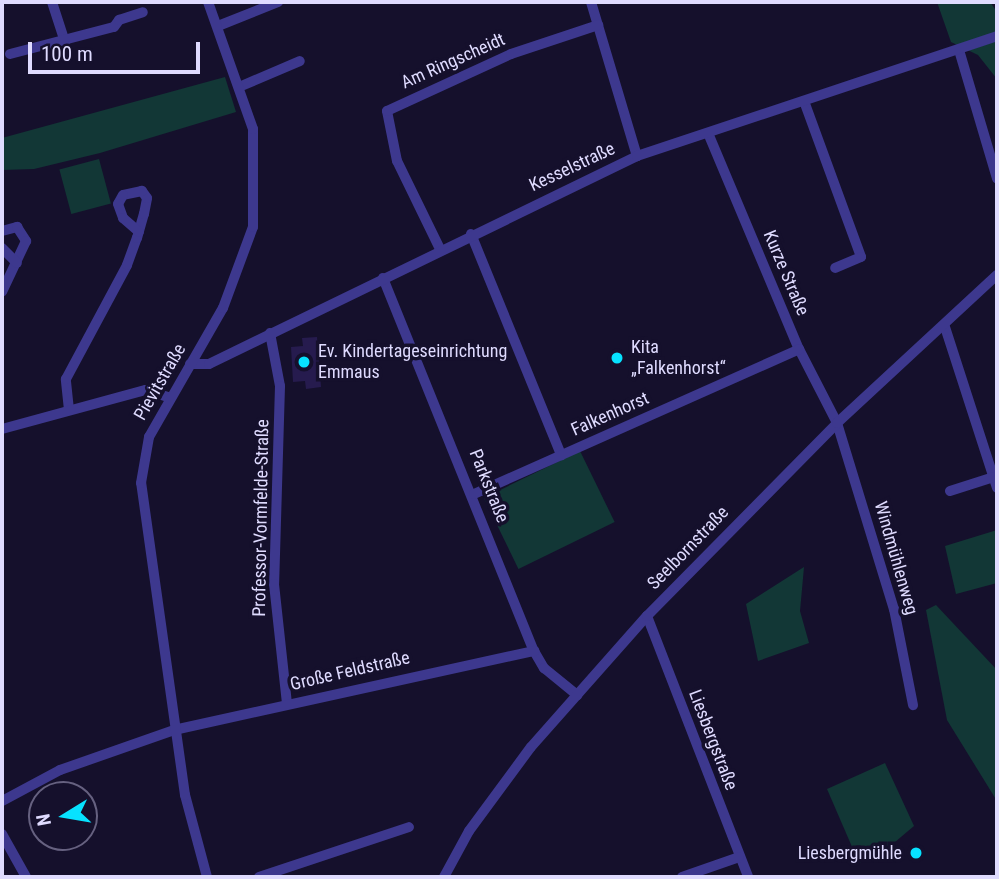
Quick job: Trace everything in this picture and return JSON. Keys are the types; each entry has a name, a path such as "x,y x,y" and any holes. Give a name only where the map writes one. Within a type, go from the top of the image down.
{"street":[{"path":"52,2 65,42"},
{"name":"Pievitstraße","path":"207,877 174,730 141,483 149,437 168,397 230,295 253,227 256,152 239,87 208,2"},
{"path":"218,26 278,2"},
{"path":"591,2 636,156"},
{"path":"10,54 65,42 143,12"},
{"name":"Am Ringscheidt","path":"440,249 397,161 387,111 511,54 598,25"},
{"name":"Kesselstraße","path":"190,364 209,363 636,156 992,38"},
{"path":"959,50 997,178"},
{"path":"239,87 300,61"},
{"path":"804,101 861,257 835,268"},
{"name":"Kurze Straße","path":"708,134 799,349 837,423"},
{"path":"2,231 17,227 26,234 17,263 2,292"},
{"path":"69,410 70,366 117,289 139,232"},
{"path":"471,234 561,455"},
{"path":"2,248 17,263"},
{"name":"Seelbornstraße","path":"444,877 469,831 577,695 647,616 837,423 945,327 997,276"},
{"name":"Parkstraße","path":"383,278 474,495 534,651 544,668 577,695"},
{"path":"945,327 996,482 950,491"},
{"name":"Professor-Vormfelde-Straße","path":"270,333 279,386 274,584 287,704"},
{"name":"Falkenhorst","path":"474,495 799,349"},
{"path":"2,429 146,390 168,397"},
{"name":"Windmühlenweg","path":"837,423 894,609 913,705"},
{"name":"Liesbergstraße","path":"647,616 748,877"},
{"name":"Große Feldstraße","path":"2,801 60,770 174,730 534,651"},
{"path":"260,877 409,827"},
{"path":"2,834 26,877"},
{"path":"682,877 695,875 739,858"}],"green space":[{"path":"937,2 990,2 997,12 997,79 978,55 951,42"},
{"path":"225,77 236,112 100,153 34,169 2,170 2,138"},
{"path":"99,159 111,203 71,214 59,170"},
{"path":"580,451 615,522 518,569 484,498"},
{"path":"997,530 997,583 956,594 945,546"},
{"path":"804,567 800,611 809,643 758,661 746,604"},
{"path":"936,605 997,670 997,801 947,720 926,610"},
{"path":"885,763 914,826 882,853 859,863 827,789"}],"building":[{"name":"Ev. Kindertageseinrichtung Emmaus","path":"317,337 321,387 306,389 305,381 293,382 291,347 303,346 302,338"}],"place":[{"name":"Kita „Falkenhorst“","path":"617,358"},
{"name":"Ev. Kindertageseinrichtung Emmaus","path":"304,362"},
{"name":"Liesbergmühle","path":"916,853"}]}
